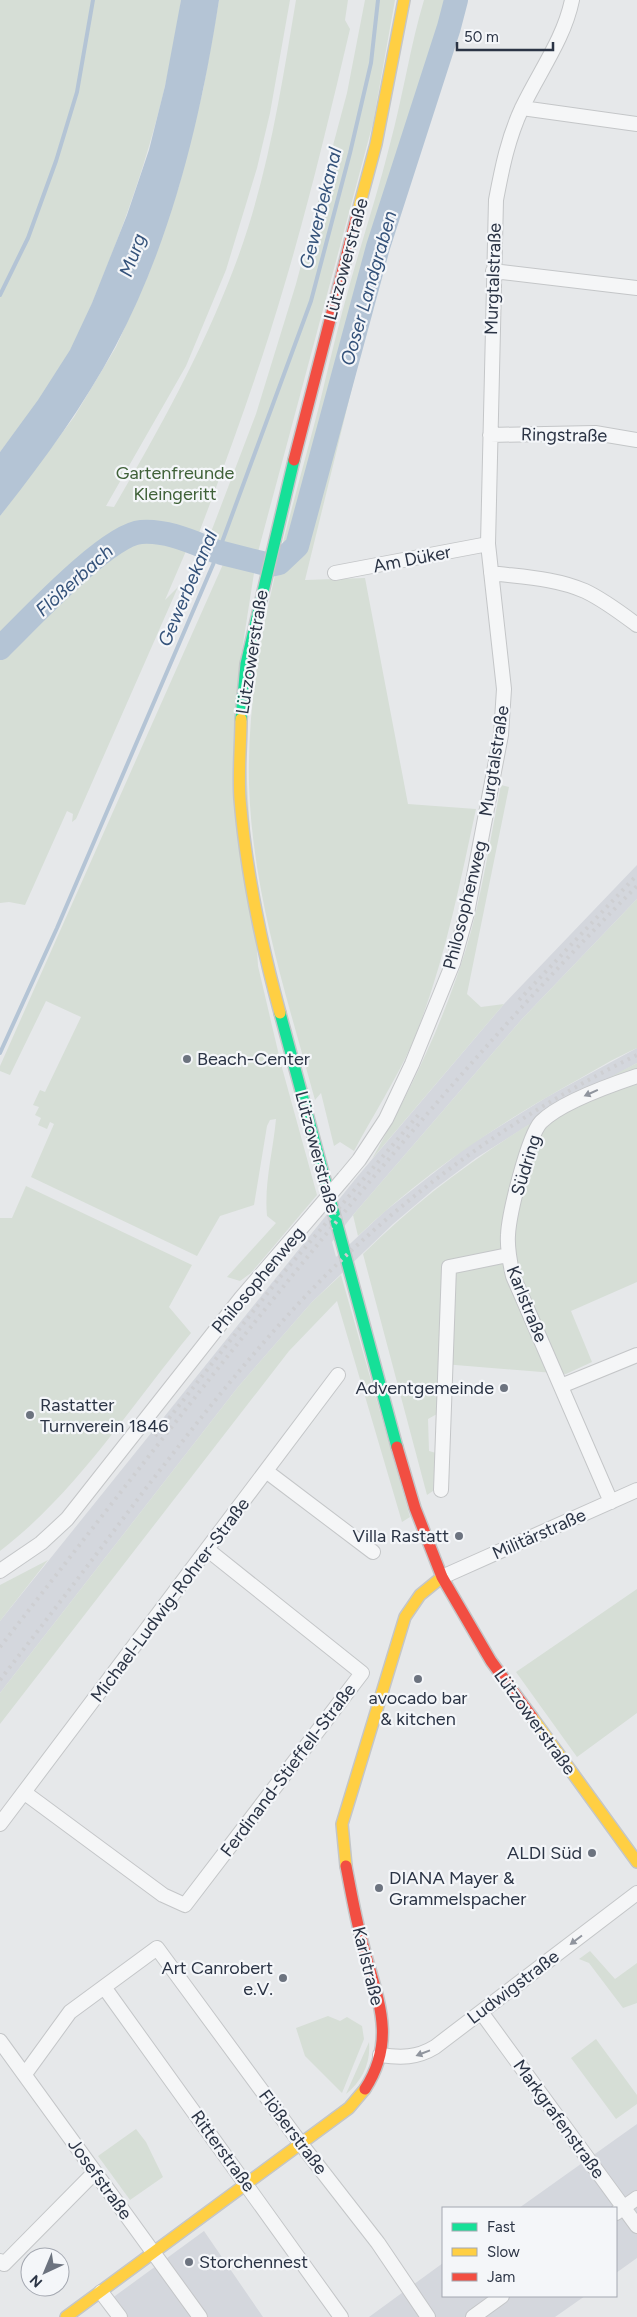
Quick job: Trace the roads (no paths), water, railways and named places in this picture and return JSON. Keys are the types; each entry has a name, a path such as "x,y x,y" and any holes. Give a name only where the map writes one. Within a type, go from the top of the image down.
{"main road":[{"name":"Lützowerstraße","path":"404,1 376,144 330,314 268,564 246,664 241,705 240,798 253,897 267,965 398,1452 415,1508 442,1577 491,1661 637,1862"},
{"name":"Karlstraße","path":"66,2317 301,2144 358,2100 373,2081 380,2055 378,1996 360,1935 343,1842 342,1824 405,1617 411,1604 420,1594 442,1577"}],"street":[{"name":"Murgtalstraße","path":"483,830 500,741 504,709 503,679 488,544 496,200 502,160 522,108 559,36 572,0"},
{"path":"522,108 637,124"},
{"path":"493,271 637,288"},
{"name":"Ringstraße","path":"490,434 595,432 637,440"},
{"name":"Am Düker","path":"335,573 488,544"},
{"path":"490,573 554,581 586,591 637,625"},
{"name":"Philosophenweg","path":"0,1572 41,1543 67,1519 241,1298 359,1160 386,1119 412,1064 453,963 467,913 483,830"},
{"name":"Südring","path":"508,1255 508,1235 516,1196 531,1141 541,1122 581,1098 637,1076"},
{"name":"Karlstraße","path":"441,1490 449,1267 508,1255 513,1276 611,1502"},
{"path":"561,1386 637,1355"},
{"name":"Michael-Ludwig-Rohrer-Straße","path":"0,1824 338,1375"},
{"path":"266,1471 373,1552"},
{"name":"Militärstraße","path":"442,1577 637,1490"},
{"name":"Ferdinand-Stieffell-Straße","path":"24,1793 163,1895 185,1905 362,1672 208,1550"},
{"name":"Ludwigstraße","path":"380,2055 403,2058 426,2053 637,1893"},
{"name":"Flößerstraße","path":"104,1987 157,1948 301,2144 378,2243 428,2317"},
{"path":"25,2074 70,2012 104,1987"},
{"name":"Ritterstraße","path":"104,1987 341,2317"},
{"name":"Markgrafenstraße","path":"481,2012 620,2210 637,2226"},
{"name":"Josefstraße","path":"2,2047 25,2074 200,2317"},
{"path":"0,2260 4,2264 95,2172"},
{"path":"620,2210 637,2198"},
{"path":"101,2292 120,2317"},
{"path":"473,2317 501,2297"}],"water":[{"name":"Murg","path":"181,0 219,0 203,89 182,178 153,264 135,306 103,369 61,434 0,516 0,452 38,400 70,350 92,303 127,215 149,150 165,86"}],"waterway":[{"path":"0,295 28,238 56,161 77,92 93,0"},
{"name":"Gewerbekanal","path":"0,1053 57,928 218,553 311,301 350,153 371,63 378,0"},
{"name":"Ooser Landgraben","path":"222,553 270,565 279,563 297,546 378,247 456,0"},
{"name":"Flößerbach","path":"0,648 68,581 108,548 126,537 141,532 160,533 179,537 215,551"}],"railway":[{"path":"519,1000 637,875"},
{"path":"0,1647 230,1353 387,1161 551,975 637,886"},
{"path":"0,1680 206,1412 275,1329 324,1277 395,1212 471,1153 552,1101 637,1055"},
{"path":"155,1436 285,1271 420,1113"}],"place":[{"name":"Beach-Center","path":"187,1059"},
{"name":"Adventgemeinde","path":"504,1388"},
{"name":"Rastatter Turnverein 1846","path":"30,1415"},
{"name":"Villa Rastatt","path":"459,1536"},
{"name":"avocado bar & kitchen","path":"418,1679"},
{"name":"ALDI Süd","path":"592,1853"},
{"name":"DIANA Mayer & Grammelspacher","path":"379,1888"},
{"name":"Art Canrobert e.V.","path":"283,1978"},
{"name":"Storchennest","path":"189,2262"}],"park label":[{"name":"Gartenfreunde Kleingeritt","path":"175,483"}]}
